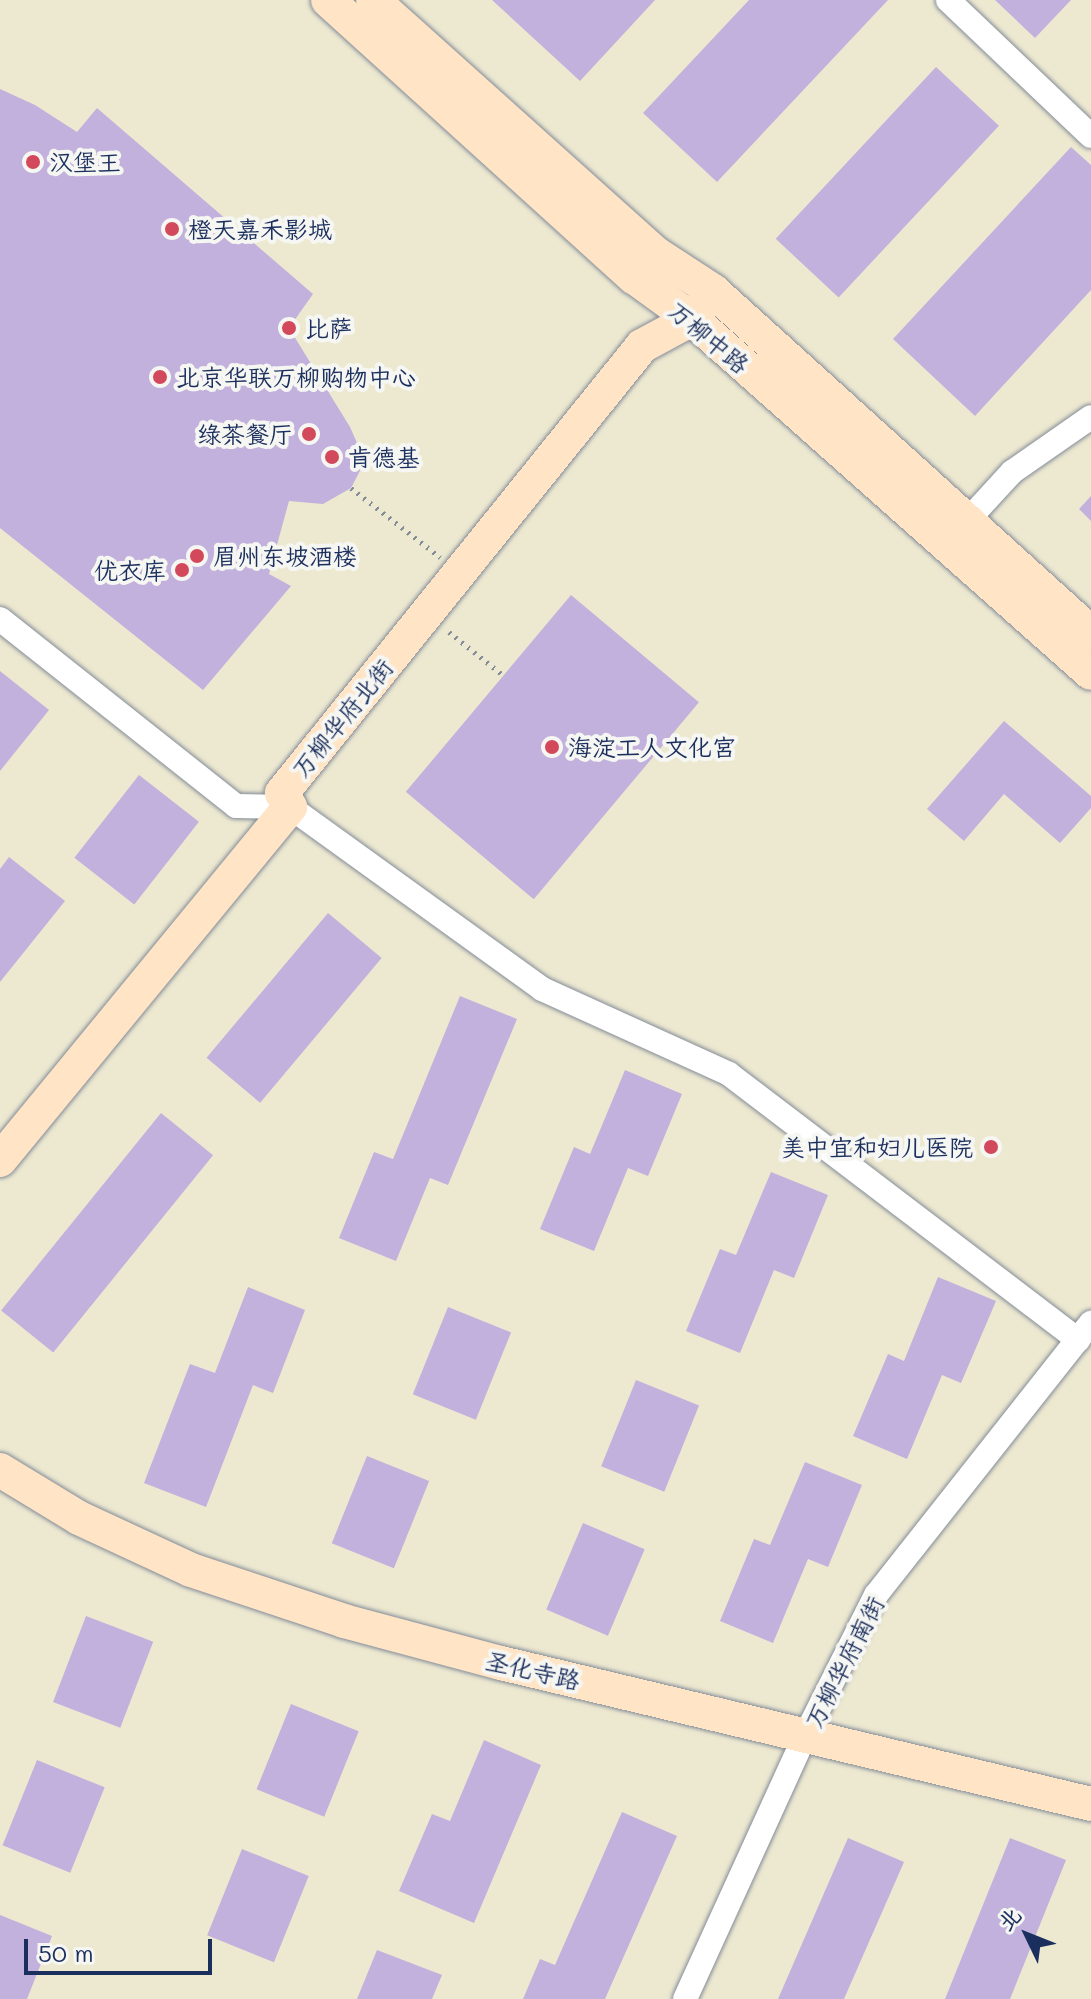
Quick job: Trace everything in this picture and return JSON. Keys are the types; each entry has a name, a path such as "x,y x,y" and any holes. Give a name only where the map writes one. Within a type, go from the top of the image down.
{"street":[{"name":"万柳中路","path":"328,0 634,277 692,319 1091,673"},
{"name":"万柳中路","path":"373,0 655,253 713,291 1091,633"},
{"path":"948,0 1091,136"},
{"name":"万柳华府北街","path":"0,1160 290,807 282,793 642,346 692,319 713,291"},
{"path":"967,521 1012,472 1091,417"},
{"path":"0,619 236,806 290,807 542,989 729,1074 1084,1332"},
{"name":"万柳华府南街","path":"685,1999 806,1734 876,1595 1084,1332"},
{"name":"圣化寺路","path":"0,1470 79,1518 191,1570 344,1621 501,1663 1091,1804"}],"path":[{"path":"351,488 460,572"},
{"path":"426,613 503,675"}],"building":[{"path":"492,0 655,0 580,81"},
{"path":"749,0 888,0 717,182 643,113"},
{"path":"995,0 1071,0 1035,38"},
{"path":"936,67 999,126 839,298 776,239"},
{"name":"北京华联万柳购物中心","path":"0,89 35,105 77,132 97,108 313,294 289,328 350,427 365,461 351,488 323,504 289,501 269,574 291,586 203,690 0,528"},
{"path":"1071,147 1091,165 1091,290 975,416 893,339"},
{"path":"1091,496 1091,521 1079,509"},
{"name":"海淀工人文化宫","path":"571,595 699,702 534,899 406,792"},
{"path":"0,671 49,710 0,771"},
{"path":"1004,721 1091,796 1091,808 1060,843 1004,794 964,841 927,809"},
{"path":"139,775 199,822 134,905 74,858"},
{"path":"9,857 65,901 0,982 0,869"},
{"path":"328,913 382,958 260,1103 207,1058"},
{"path":"460,996 517,1019 448,1185 430,1178 396,1261 339,1238 374,1152 393,1159"},
{"path":"625,1070 682,1094 648,1176 628,1168 594,1251 540,1229 574,1147 590,1154"},
{"path":"161,1113 213,1155 53,1353 1,1310"},
{"path":"771,1172 828,1195 794,1278 774,1270 740,1353 686,1331 720,1249 736,1255"},
{"path":"938,1277 996,1301 961,1383 942,1375 907,1459 853,1436 888,1354 904,1361"},
{"path":"248,1287 305,1310 273,1393 253,1385 206,1507 144,1483 190,1364 215,1373"},
{"path":"448,1307 511,1332 476,1420 413,1394"},
{"path":"636,1380 699,1405 664,1492 601,1466"},
{"path":"367,1456 429,1481 394,1568 332,1543"},
{"path":"805,1462 862,1485 828,1567 808,1559 773,1643 720,1621 754,1539 770,1545"},
{"path":"583,1523 645,1549 608,1636 546,1610"},
{"path":"86,1616 153,1642 120,1728 53,1702"},
{"path":"291,1704 359,1731 324,1817 257,1789"},
{"path":"484,1740 541,1765 474,1923 399,1891 432,1814 450,1821"},
{"path":"37,1760 105,1787 70,1873 3,1845"},
{"path":"622,1812 677,1836 605,1999 523,1999 540,1959 555,1965"},
{"path":"848,1838 904,1862 844,1999 778,1999"},
{"path":"1010,1838 1066,1860 1010,1999 945,1999"},
{"path":"242,1849 309,1876 274,1962 207,1935"},
{"path":"0,1915 52,1936 27,1999 0,1999"},
{"path":"377,1950 442,1975 432,1999 357,1999"}],"place":[{"name":"汉堡王","path":"33,162"},
{"name":"橙天嘉禾影城","path":"172,229"},
{"name":"比萨","path":"289,328"},
{"name":"北京华联万柳购物中心","path":"160,377"},
{"name":"绿茶餐厅","path":"309,434"},
{"name":"肯德基","path":"332,457"},
{"name":"眉州东坡酒楼","path":"197,556"},
{"name":"优衣库","path":"182,570"},
{"name":"海淀工人文化宫","path":"552,747"},
{"name":"美中宜和妇儿医院","path":"991,1147"}]}
